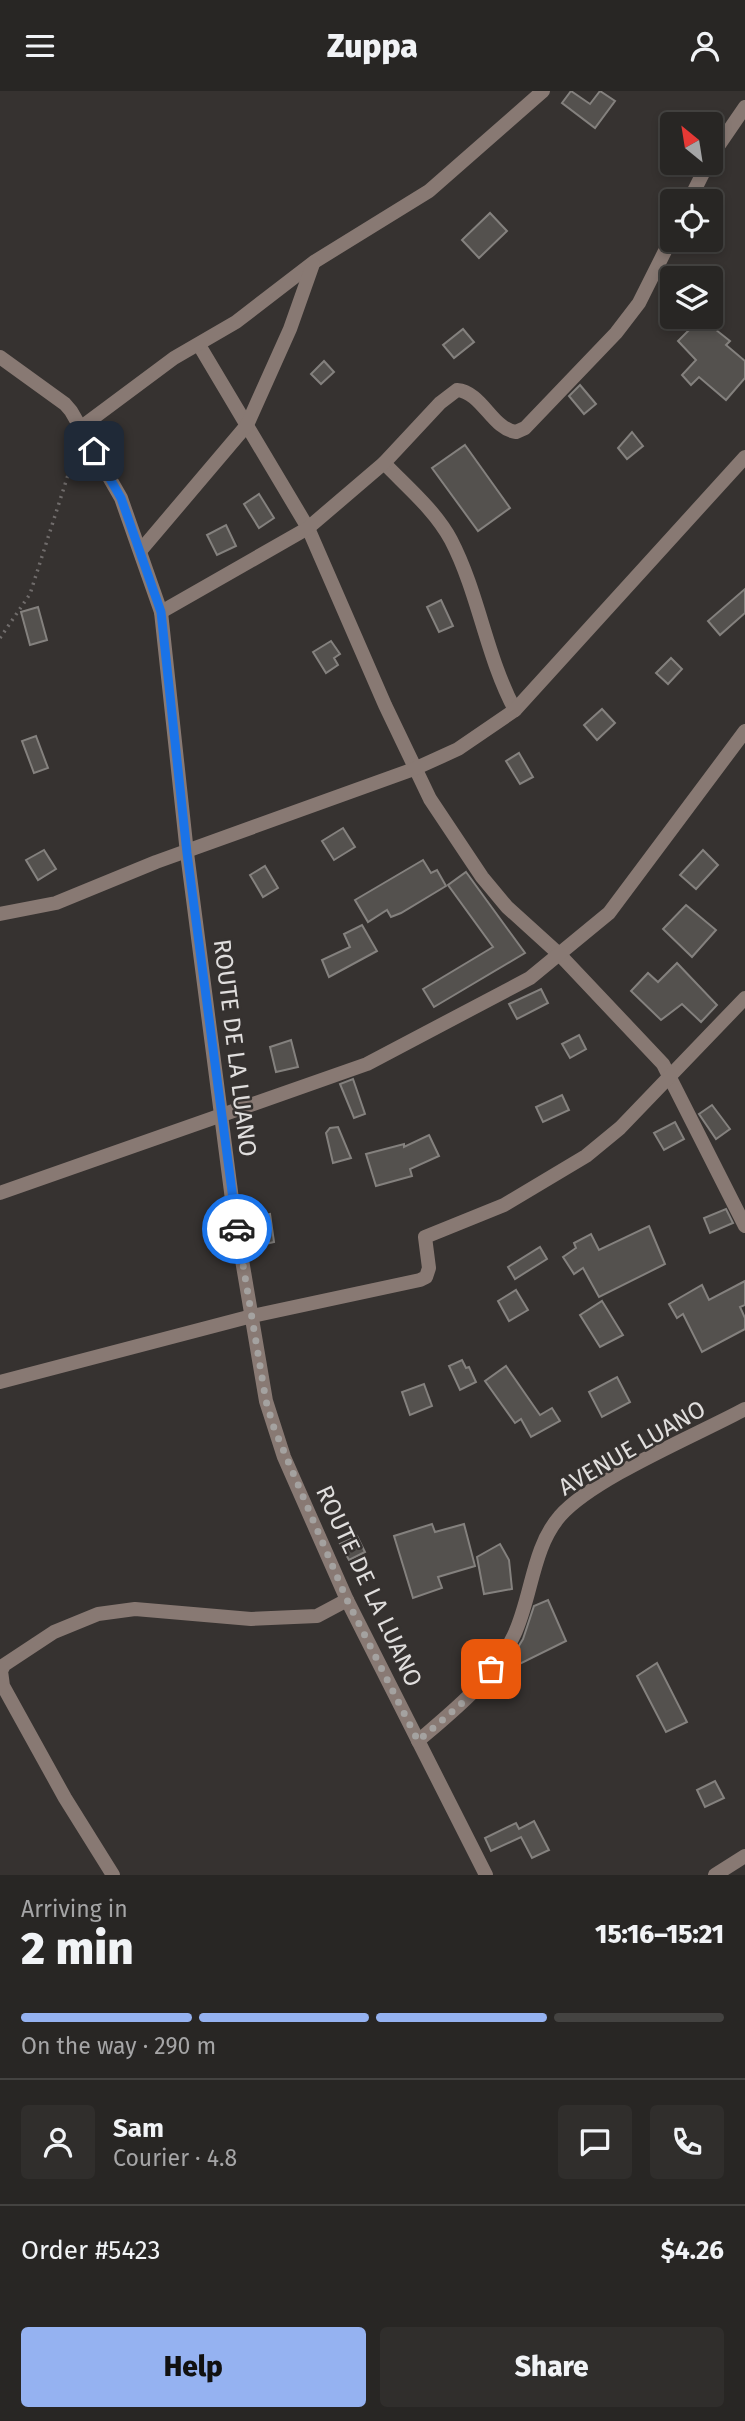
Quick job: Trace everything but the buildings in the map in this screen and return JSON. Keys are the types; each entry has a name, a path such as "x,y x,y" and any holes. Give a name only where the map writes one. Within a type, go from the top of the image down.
{"street":[{"path":"80,428 174,358 199,345 278,292 314,262 429,191 543,91"},
{"path":"723,139 745,107"},
{"path":"161,612 308,528 384,463 440,403 457,390 469,394 507,430 516,432 525,428 616,333 639,303 664,252"},
{"path":"141,550 247,425 290,330 314,262"},
{"path":"199,345 308,528 414,769 482,877 507,907 560,955 653,1050 671,1077 745,1226"},
{"name":"ROUTE DE LA LUANO","path":"0,358 65,404 121,498 161,612 187,853 221,1114 266,1401 274,1428 347,1600 486,1875"},
{"path":"0,914 57,904 156,862 414,769 458,749 515,711 745,457"},
{"path":"384,463 428,509 450,538 476,603 500,683 515,711"},
{"path":"0,1193 367,1064 530,978 608,913 745,731"},
{"path":"0,1382 252,1316 426,1277 429,1268 424,1241 427,1235 504,1205 586,1156 620,1128 745,998"},
{"name":"AVENUE LUANO","path":"418,1741 462,1703 501,1657 522,1616 547,1535 574,1502 745,1409"},
{"path":"113,1875 65,1798 3,1686 4,1665 54,1632 98,1614 135,1609 251,1619 317,1616 347,1600"},
{"path":"713,1874 745,1856"}],"path":[{"path":"0,638 30,594 75,456 80,428"}],"way so far":[{"path":"237,1229 266,1401 284,1457 347,1600 418,1741 462,1703 491,1669"}],"route":[{"path":"94,451 121,498 151,577 161,612 187,853 237,1229"}]}
